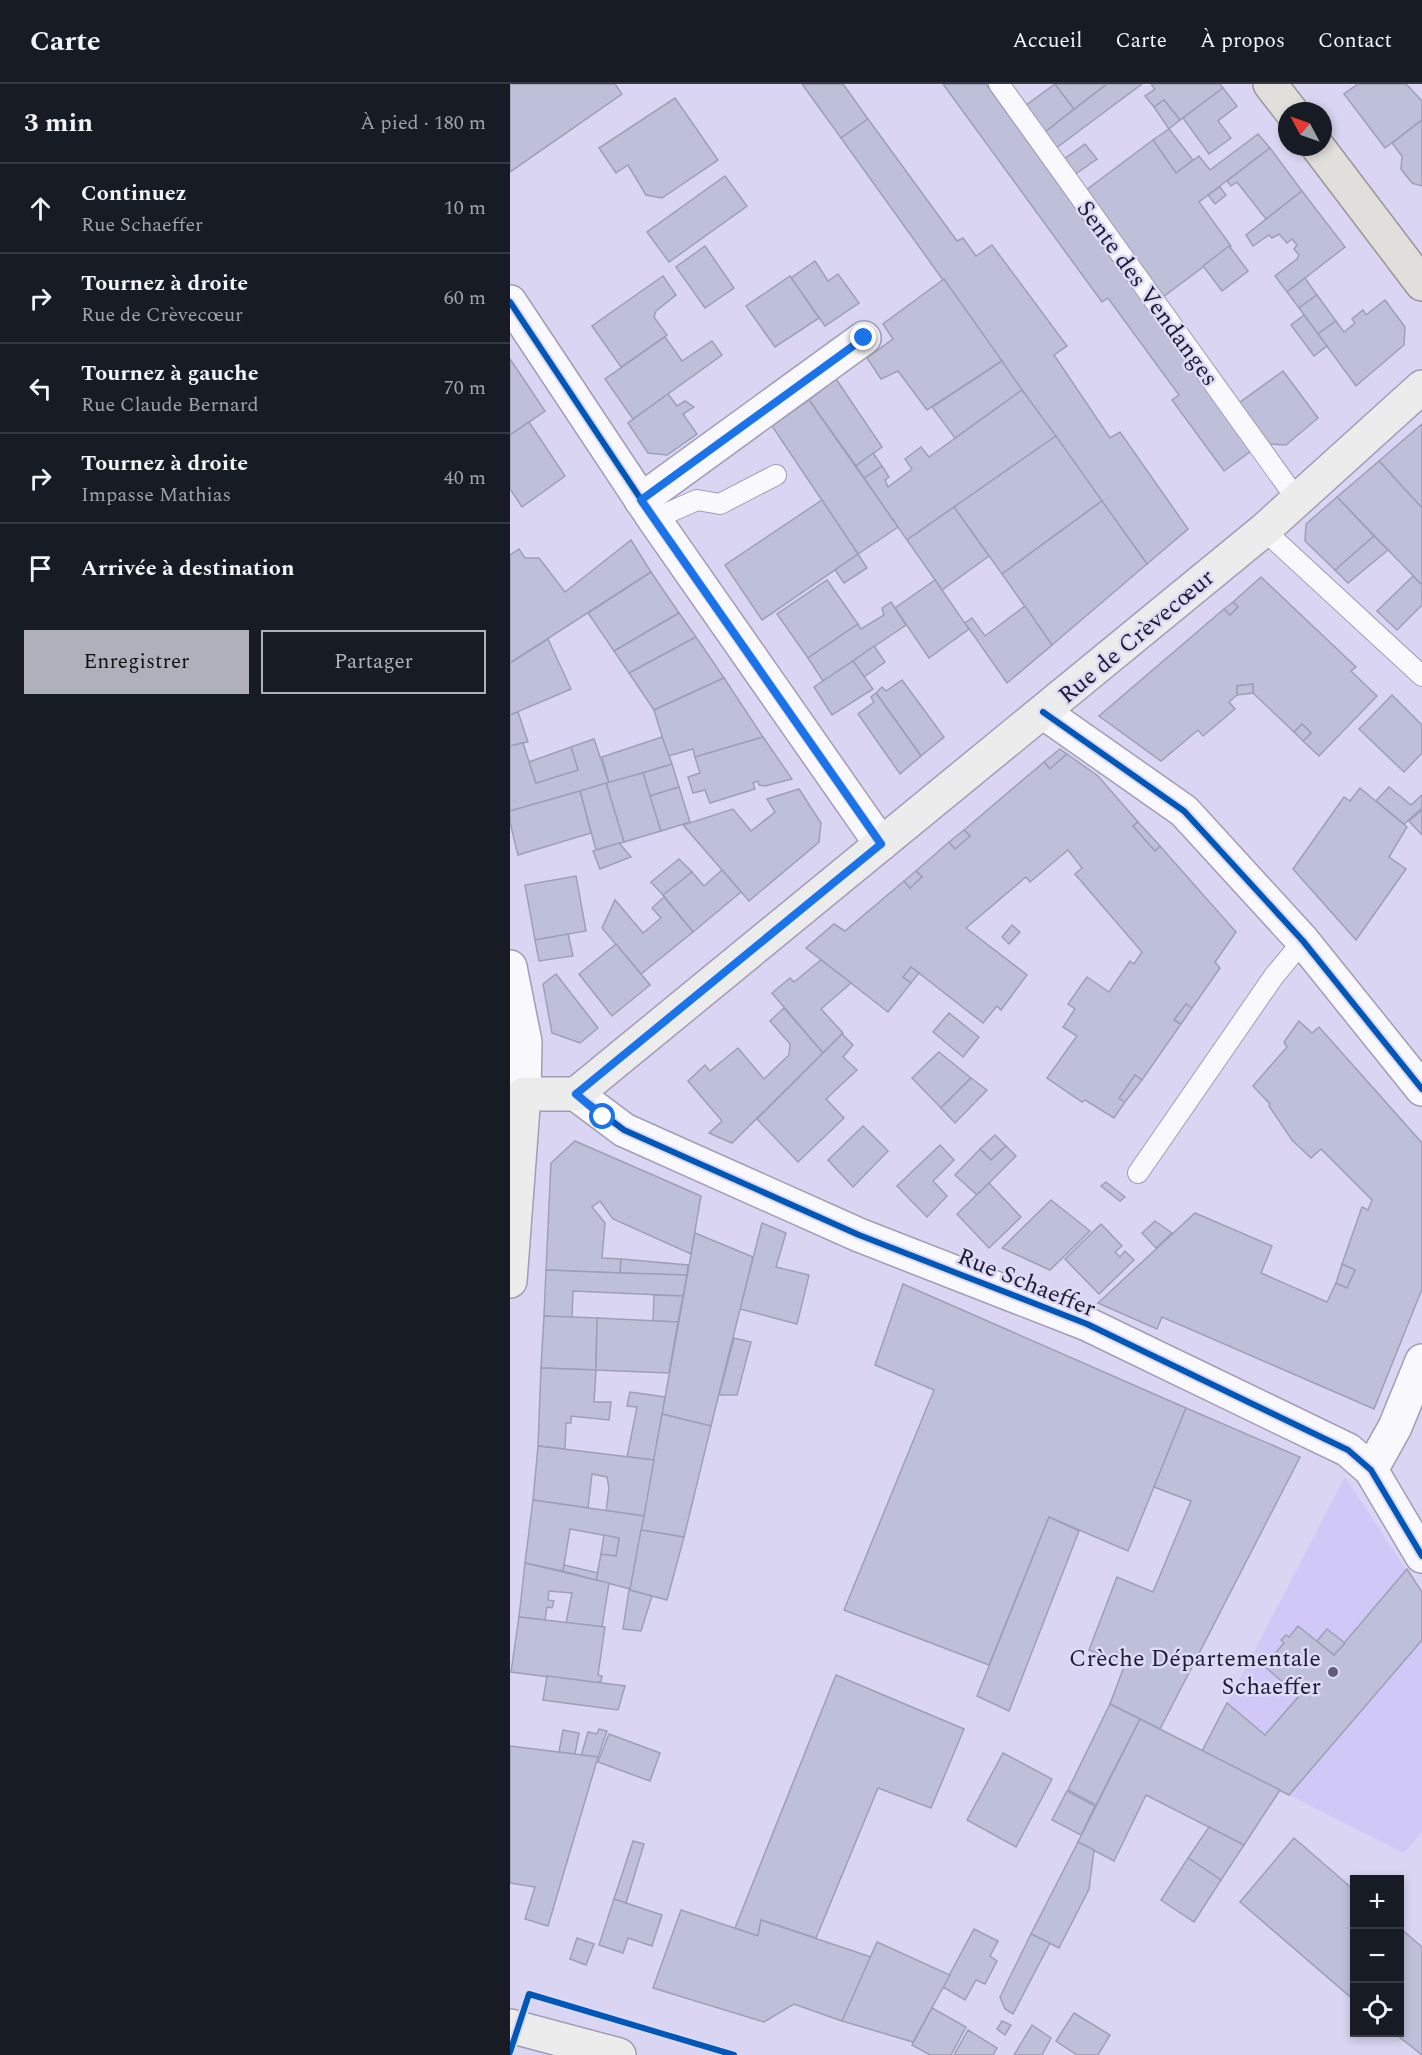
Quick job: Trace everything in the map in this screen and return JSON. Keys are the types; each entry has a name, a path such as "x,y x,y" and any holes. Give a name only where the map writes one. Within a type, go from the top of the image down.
{"main road":[{"path":"1270,84 1284,102"},
{"path":"1325,156 1422,284"},
{"name":"Rue de Crèvecœur","path":"576,1094 1264,530 1422,387"},
{"path":"510,1281 513,1196 524,1083 576,1094"},
{"path":"510,2026 619,2055"}],"street":[{"path":"510,302 648,509 881,844"},
{"path":"648,509 864,338"},
{"path":"1043,712 1184,811 1303,941 1422,1089"},
{"path":"510,967 525,1042 524,1083"},
{"name":"Rue Schaeffer","path":"576,1094 624,1130 859,1235 1087,1324 1348,1450 1371,1470 1422,1556"},
{"path":"1371,1470 1395,1427 1422,1361"}],"lane":[{"name":"Sente des Vendanges","path":"999,84 1298,501"},
{"path":"648,509 697,500 720,504 776,475"},
{"path":"1264,530 1422,676"},
{"path":"1138,1173 1274,976 1303,941"}],"shaded area":[{"name":"Crèche Départementale Schaeffer","path":"1345,1477 1422,1594 1422,1832 1404,1853 1202,1751"}],"building":[{"path":"510,84 615,84 622,94 510,172"},
{"path":"802,84 843,84 868,119 841,138"},
{"path":"943,84 986,84 1251,451 1224,471 1172,400 1179,395 1108,298 1102,302"},
{"path":"1055,84 1074,109 1045,132 1025,106"},
{"path":"1055,84 1107,84 1074,109"},
{"path":"1107,84 1142,84 1055,149 1045,132"},
{"path":"1151,84 1220,84 1223,88 1180,120 1164,100 1154,107 1145,96 1155,89"},
{"path":"1358,84 1406,84 1422,101 1422,120 1385,148 1344,94"},
{"path":"1223,88 1237,106 1218,121 1231,138 1209,154 1183,118"},
{"path":"675,98 718,160 662,198 646,195 628,165 616,173 599,148"},
{"path":"1164,100 1180,120 1169,129 1154,107"},
{"path":"868,119 957,241 963,238 976,256 992,245 1067,346 1054,355 1110,438 1120,432 1188,529 1147,564 841,138"},
{"path":"1422,120 1422,186 1412,183 1401,169 1402,156 1392,143"},
{"path":"1169,129 1193,160 1176,173 1153,140"},
{"path":"1258,134 1270,148 1199,202 1231,246 1163,297 1085,191 1153,140 1176,173 1199,156 1210,170"},
{"path":"1085,144 1097,159 1074,175 1063,160"},
{"path":"1270,148 1302,191 1266,219 1237,182 1231,186 1227,181"},
{"path":"725,176 747,206 669,262 647,232"},
{"path":"1220,187 1226,195 1215,204 1208,195"},
{"path":"1302,191 1345,247 1287,292 1275,276 1297,259 1299,255 1294,249 1297,245 1292,239 1287,243 1279,234 1272,238 1269,235 1253,246 1246,235"},
{"path":"705,246 734,288 705,308 676,267"},
{"path":"1229,246 1248,271 1222,291 1203,266"},
{"path":"815,261 828,281 838,274 859,303 825,326 791,278"},
{"path":"663,276 676,295 656,311 654,317 667,335 621,367 592,326"},
{"path":"790,276 819,318 775,347 746,306"},
{"path":"1305,278 1317,295 1299,308 1287,292"},
{"path":"944,279 1002,361 927,410 898,371 881,379 867,358 893,339 883,324"},
{"path":"1317,295 1336,321 1318,334 1299,308"},
{"path":"1385,300 1405,327 1404,345 1356,386 1318,334 1336,321 1344,332 1355,323 1352,319 1363,310 1366,315"},
{"path":"1304,315 1327,346 1314,356 1291,325"},
{"path":"665,337 682,361 712,341 722,355 633,419 605,379"},
{"path":"510,359 545,411 510,435"},
{"path":"1002,361 1022,390 955,438 932,407"},
{"path":"1283,371 1318,418 1286,445 1268,444 1239,403"},
{"path":"836,379 882,447 856,466 809,400"},
{"path":"1022,390 1056,436 907,540 864,478 882,466 889,477 885,480 888,487 912,469 905,459 921,447 929,457"},
{"path":"668,394 677,406 685,401 694,407 683,414 697,434 667,455 648,453 628,423"},
{"path":"809,400 898,527 858,554 772,426"},
{"path":"529,422 565,476 522,507 510,489 510,435"},
{"path":"1422,424 1422,508 1379,461"},
{"path":"1056,436 1102,501 1002,574 954,507"},
{"path":"873,453 882,466 864,478 856,466"},
{"path":"1379,461 1422,508 1422,585 1337,497"},
{"path":"1337,497 1374,536 1335,570 1305,541 1306,524"},
{"path":"822,500 858,554 762,620 725,565"},
{"path":"1102,501 1147,564 1052,645 1002,574"},
{"path":"954,507 989,556 942,590 907,540"},
{"path":"1374,536 1388,550 1348,583 1335,570"},
{"path":"631,540 651,572 510,663 510,555 519,549 525,558 539,558 565,592"},
{"path":"858,554 867,568 844,583 835,570"},
{"path":"651,572 679,613 614,651 588,613"},
{"path":"1413,576 1422,585 1422,605 1397,630 1377,611"},
{"path":"1261,577 1356,667 1351,671 1377,696 1319,756 1303,741 1311,733 1302,724 1294,732 1253,693 1253,684 1237,686 1237,695 1229,702 1235,709 1203,736 1198,730 1161,761 1099,716 1224,609 1230,615 1238,607 1233,602"},
{"path":"827,580 858,624 808,658 777,614"},
{"path":"935,580 969,629 929,658 895,608"},
{"path":"891,602 906,625 823,681 808,658 858,624 861,629 884,615 882,608"},
{"path":"1233,602 1238,607 1230,615 1224,609"},
{"path":"1025,606 1052,645 1007,683 965,623 972,618 985,636"},
{"path":"679,613 696,637 629,673 614,651"},
{"path":"696,637 724,678 654,710 629,673"},
{"path":"548,639 571,689 510,715 510,663"},
{"path":"874,646 885,662 864,677 853,661"},
{"path":"853,661 873,689 832,715 814,687"},
{"path":"724,678 763,737 695,757 693,749 668,756 654,710"},
{"path":"902,680 944,737 921,756 876,693 882,687 886,691"},
{"path":"1253,684 1253,693 1237,695 1237,686"},
{"path":"876,693 921,756 900,774 858,714 874,702 871,697"},
{"path":"1392,695 1422,725 1422,753 1404,772 1359,729"},
{"path":"518,712 528,742 510,746 510,715"},
{"path":"1302,724 1311,733 1303,741 1294,732"},
{"path":"662,737 672,764 609,783 602,757"},
{"path":"763,737 792,779 765,786 759,785 758,781 753,783 755,789 710,803 705,790 693,793 688,777 700,773 695,757"},
{"path":"594,739 609,783 510,811 510,746 523,743 536,783 578,770 571,747"},
{"path":"571,747 578,770 536,783 529,762"},
{"path":"1060,749 1067,754 1050,769 1044,762"},
{"path":"1067,754 1098,776 1138,822 1133,826 1155,851 1160,846 1236,932 1215,962 1220,968 1192,1008 1186,1004 1174,1020 1181,1024 1142,1080 1135,1075 1119,1098 1125,1102 1114,1118 1085,1100 1082,1102 1047,1078 1077,1036 1063,1027 1075,1009 1068,1004 1087,977 1109,992 1130,961 1134,964 1142,952 1075,874 1082,868 1068,850 1030,882 1026,877 966,928 1027,975 1001,1010 997,1006 983,1023 911,967 903,977 911,983 888,1012 806,948 834,924 845,931 904,881 910,888 922,877 916,871 949,842 955,849 970,836 964,830 1044,762 1050,769"},
{"path":"672,764 679,787 650,796 643,773"},
{"path":"643,773 661,831 624,842 606,783"},
{"path":"606,783 624,842 596,850 580,791"},
{"path":"679,787 690,822 661,831 650,796"},
{"path":"1389,787 1411,805 1422,795 1422,808 1404,824 1376,801"},
{"path":"1360,788 1407,827 1389,857 1406,869 1356,940 1293,869 1344,797 1350,801"},
{"path":"799,789 821,823 819,842 749,901 683,825 733,809 751,831 775,812 767,799"},
{"path":"580,791 591,833 518,855 510,823 510,811"},
{"path":"1422,810 1422,835 1409,821"},
{"path":"1138,822 1160,846 1155,851 1133,826"},
{"path":"964,830 970,836 955,849 949,842"},
{"path":"619,843 631,857 600,869 593,851"},
{"path":"679,859 692,872 663,895 651,882"},
{"path":"722,870 741,892 693,932 663,895 692,872 704,886"},
{"path":"916,871 922,877 910,888 904,881"},
{"path":"576,876 586,931 535,940 525,885"},
{"path":"664,897 693,932 641,974 602,928 615,900 643,933 661,918 652,908"},
{"path":"1012,925 1020,932 1009,944 1002,937"},
{"path":"568,934 573,956 539,961 535,940"},
{"path":"616,944 650,985 612,1016 579,974"},
{"path":"821,960 851,983 821,1009 843,1033 823,1053 772,993 790,978 794,982"},
{"path":"911,967 919,973 911,983 903,977"},
{"path":"556,974 598,1028 580,1043 552,1033 543,984"},
{"path":"1186,1004 1192,1008 1181,1024 1174,1020"},
{"path":"784,1008 823,1053 732,1143 709,1133 722,1121 688,1081 705,1065 710,1071 738,1048 764,1079 789,1055 790,1044 770,1021"},
{"path":"949,1013 979,1037 963,1057 933,1032"},
{"path":"1299,1021 1312,1033 1319,1027 1422,1143 1422,1289 1374,1409 1162,1317 1157,1329 1098,1303 1195,1213 1272,1246 1261,1273 1327,1302 1336,1283 1347,1288 1355,1270 1342,1264 1362,1207 1368,1210 1372,1200 1321,1149 1311,1158 1292,1140 1269,1106 1270,1104 1253,1086 1287,1047 1284,1042"},
{"path":"842,1034 853,1045 843,1057 857,1070 826,1099 844,1118 798,1162 757,1119"},
{"path":"939,1052 971,1078 941,1108 912,1078"},
{"path":"1135,1075 1142,1080 1125,1102 1119,1098"},
{"path":"971,1078 987,1090 955,1123 941,1108"},
{"path":"863,1126 888,1151 853,1187 828,1160"},
{"path":"995,1135 1006,1146 991,1160 980,1149"},
{"path":"575,1141 701,1196 691,1254 613,1219 600,1201 592,1207 605,1223 602,1258 621,1259 620,1273 546,1270 551,1163"},
{"path":"940,1145 954,1160 933,1181 947,1196 927,1217 897,1186"},
{"path":"1006,1146 1016,1156 977,1195 955,1175 980,1149 991,1160"},
{"path":"1106,1182 1125,1197 1120,1201 1101,1186"},
{"path":"989,1183 1021,1217 989,1248 957,1214"},
{"path":"1051,1200 1090,1231 1050,1270 1002,1248"},
{"path":"1155,1221 1172,1233 1156,1248 1142,1233"},
{"path":"762,1223 786,1233 776,1267 809,1275 797,1324 740,1309"},
{"path":"1101,1224 1122,1246 1115,1252 1120,1257 1125,1251 1134,1260 1099,1294 1065,1259"},
{"path":"695,1233 753,1257 711,1426 662,1414"},
{"path":"621,1259 688,1265 687,1275 620,1273"},
{"path":"1342,1264 1355,1270 1347,1288 1336,1283"},
{"path":"546,1270 687,1275 683,1296 573,1291 572,1318 544,1316"},
{"path":"903,1284 1186,1408 1128,1551 1049,1517 989,1665 844,1610 934,1390 875,1365"},
{"path":"654,1295 683,1296 678,1322 653,1321"},
{"path":"544,1316 597,1318 596,1370 541,1368"},
{"path":"597,1318 678,1322 669,1373 596,1370"},
{"path":"734,1338 751,1342 737,1395 719,1395"},
{"path":"541,1368 596,1370 594,1402 611,1402 609,1420 571,1416 571,1423 566,1423 565,1449 538,1446"},
{"path":"630,1392 665,1397 654,1460 627,1457 637,1407 627,1406"},
{"path":"1186,1408 1300,1457 1160,1729 1110,1704 1125,1664 1089,1650 1117,1577 1153,1592 1191,1501 1154,1487"},
{"path":"662,1414 711,1426 684,1537 641,1530"},
{"path":"538,1446 654,1460 644,1516 606,1511 609,1488 607,1477 592,1474 588,1508 533,1500"},
{"path":"533,1500 644,1516 630,1589 596,1580 601,1554 616,1556 619,1538 570,1529 563,1571 525,1563"},
{"path":"1049,1517 1079,1531 1009,1711 977,1696"},
{"path":"641,1530 684,1537 667,1600 630,1590"},
{"path":"604,1535 619,1538 616,1556 601,1554"},
{"path":"525,1563 609,1583 602,1627 566,1623 572,1593 549,1591 548,1600 554,1601 552,1608 547,1607 545,1620 519,1617"},
{"path":"564,1565 598,1573 596,1580 563,1571"},
{"path":"1407,1569 1422,1592 1422,1640 1289,1795 1202,1751 1227,1703 1265,1735 1299,1696 1264,1666 1284,1643 1281,1640 1286,1635 1289,1637 1298,1626 1334,1655"},
{"path":"629,1590 652,1596 641,1631 623,1629"},
{"path":"519,1617 605,1627 598,1675 602,1676 601,1681 597,1683 511,1672"},
{"path":"1327,1629 1345,1643 1334,1655 1317,1641"},
{"path":"836,1675 964,1729 931,1808 878,1788 816,1938 761,1920 758,1936 735,1928"},
{"path":"547,1676 625,1686 618,1710 543,1700"},
{"path":"1110,1704 1140,1719 1096,1805 1068,1790"},
{"path":"1140,1719 1280,1790 1244,1845 1146,1795 1114,1861 1078,1842"},
{"path":"599,1729 607,1731 598,1757 581,1756 588,1732 597,1734"},
{"path":"563,1730 579,1733 575,1754 559,1752"},
{"path":"609,1734 660,1753 650,1781 598,1762"},
{"path":"510,1746 598,1757 548,1926 525,1919 535,1887 510,1883"},
{"path":"1003,1753 1052,1779 1016,1847 967,1820"},
{"path":"1067,1791 1095,1806 1081,1835 1052,1820"},
{"path":"1209,1827 1244,1845 1221,1880 1188,1858"},
{"path":"1294,1838 1350,1887 1350,1997 1240,1902"},
{"path":"633,1841 644,1844 626,1903 614,1899"},
{"path":"1078,1842 1094,1850 1089,1889 1059,1948 1031,1934"},
{"path":"1188,1858 1221,1880 1194,1922 1161,1900"},
{"path":"614,1899 662,1915 652,1946 628,1938 623,1953 599,1945"},
{"path":"681,1910 758,1936 761,1920 871,1957 842,2021 794,2004 764,2022 653,1988"},
{"path":"974,1929 998,1941 990,1956 997,1961 985,1984 976,1980 965,2000 943,1987"},
{"path":"1404,1931 1422,1947 1422,2055 1399,2037 1404,2037"},
{"path":"1031,1934 1050,1943 1013,2014 1005,2009 1000,1997"},
{"path":"577,1938 594,1944 586,1965 570,1959"},
{"path":"877,1942 950,1975 913,2042 842,2021"},
{"path":"932,2008 966,2027 951,2055 930,2055 912,2045"},
{"path":"1074,2013 1110,2035 1098,2055 1077,2055 1056,2041"},
{"path":"1002,2021 1011,2025 1005,2035 997,2029"},
{"path":"1032,2025 1051,2038 1042,2055 1014,2055"},
{"path":"968,2030 997,2048 993,2055 954,2055"}],"cycle path":[{"path":"510,302 654,519 881,844"},
{"path":"1043,712 1184,811 1303,941 1422,1089"},
{"path":"576,1094 624,1130 859,1235 1087,1324 1348,1450 1371,1470 1422,1556"},
{"path":"510,2052 529,1994 734,2055"}],"place":[{"name":"Crèche Départementale Schaeffer","path":"1333,1672"}],"route":[{"path":"603,1117 576,1094 881,844 641,500 864,338"}]}
